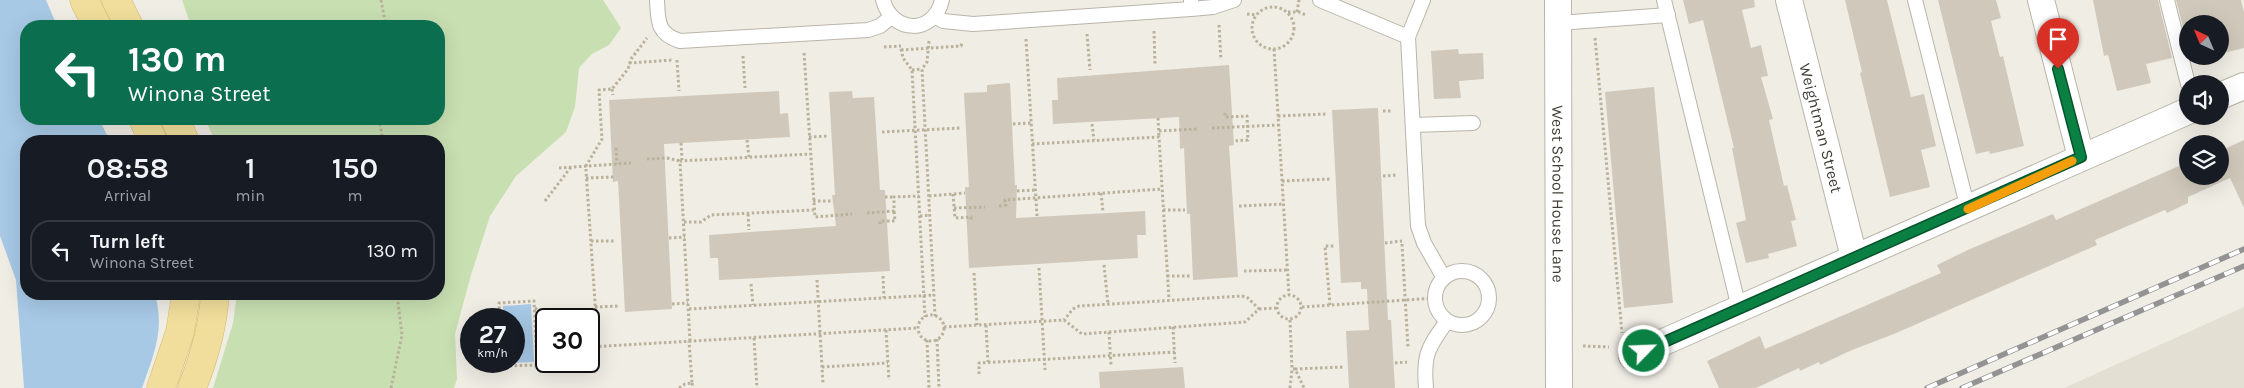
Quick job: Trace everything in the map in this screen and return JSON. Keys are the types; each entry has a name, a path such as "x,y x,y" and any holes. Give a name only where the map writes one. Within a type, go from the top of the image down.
{"main road":[{"path":"84,0 94,20"},
{"path":"116,0 127,20"},
{"path":"161,388 180,332 185,300"},
{"path":"192,388 207,341 214,312 215,300"}],"street":[{"name":"Weightman Street","path":"1790,0 1854,257"},
{"path":"2041,0 2081,157"},
{"name":"West School House Lane","path":"1558,11 1559,388"},
{"path":"2229,92 2244,86"},
{"path":"1622,346 1739,308 2179,115"}],"lane":[{"path":"657,0 658,23 669,38 676,40 868,30 896,20"},
{"path":"883,0 886,9 896,20 908,26 931,19 973,24 1152,11 1191,4 1217,6 1234,0"},
{"path":"931,19 942,0"},
{"path":"1320,0 1408,37"},
{"path":"1424,0 1408,37 1418,226 1424,243 1444,278"},
{"path":"1664,0 1739,308"},
{"path":"1915,0 1968,209"},
{"path":"2167,0 2186,75"},
{"path":"1558,11 1593,21 1668,15"},
{"path":"1413,125 1473,123"},
{"path":"1458,271 1473,273 1486,283 1490,297 1486,312 1475,322 1456,325 1447,321 1441,315 1435,298 1436,291 1444,278 1458,271"},
{"path":"1426,388 1424,364 1427,353 1447,321"}],"path":[{"path":"381,0 385,20"},
{"path":"1296,12 1299,0"},
{"path":"1217,6 1221,60"},
{"path":"1267,7 1282,8 1288,12 1294,25 1294,32 1287,44 1274,50 1261,46 1256,41 1251,28 1252,21 1261,10 1267,7"},
{"path":"1152,11 1155,65"},
{"path":"1288,12 1296,12 1308,16"},
{"path":"1085,16 1090,70"},
{"path":"931,19 927,62 922,69 935,316"},
{"path":"896,20 903,58 912,70 925,316 918,328 920,335 927,340 936,339 942,334 944,327 941,320 935,316 925,316"},
{"path":"1024,20 1037,216"},
{"path":"1581,346 1622,346 1593,21"},
{"path":"620,306 595,307 586,166 602,139 599,90 612,89 628,69 631,58 642,43 661,28"},
{"path":"803,34 815,217 852,214"},
{"path":"742,37 745,88"},
{"path":"676,40 679,91"},
{"path":"1274,50 1289,295"},
{"path":"912,70 922,69"},
{"path":"612,89 613,95"},
{"path":"1394,102 1395,120"},
{"path":"1225,113 1225,117 1247,116 1248,140 1233,141"},
{"path":"1278,116 1326,114"},
{"path":"1158,118 1168,300"},
{"path":"1013,124 1030,123"},
{"path":"1092,124 1094,140"},
{"path":"1212,128 1278,125"},
{"path":"882,132 961,128"},
{"path":"1159,131 1198,129"},
{"path":"809,137 829,136"},
{"path":"1032,144 1159,137"},
{"path":"747,140 748,157"},
{"path":"680,143 693,388"},
{"path":"616,148 617,164"},
{"path":"647,159 667,158 681,160 810,154"},
{"path":"559,168 631,163"},
{"path":"1398,166 1398,184"},
{"path":"545,201 571,167"},
{"path":"586,178 613,177"},
{"path":"1282,181 1330,179"},
{"path":"999,206 1006,205 1005,200 1162,189"},
{"path":"1017,191 1035,190"},
{"path":"929,196 965,193"},
{"path":"1101,193 1103,212"},
{"path":"953,194 955,218 971,217 971,220"},
{"path":"886,197 919,196"},
{"path":"880,224 880,221 895,220 894,197"},
{"path":"813,201 833,201"},
{"path":"1239,206 1283,204"},
{"path":"954,208 985,207"},
{"path":"684,222 701,222 711,215 814,210"},
{"path":"1163,210 1185,210"},
{"path":"868,213 894,211"},
{"path":"748,213 749,230"},
{"path":"920,216 930,215"},
{"path":"1401,236 1409,371"},
{"path":"669,238 685,237"},
{"path":"591,241 616,241"},
{"path":"1384,242 1402,242"},
{"path":"1330,305 1325,246 1334,246"},
{"path":"1104,265 1108,304"},
{"path":"1039,268 1045,370"},
{"path":"1244,271 1287,270"},
{"path":"974,273 977,325"},
{"path":"883,276 884,298"},
{"path":"1167,276 1190,276"},
{"path":"817,280 823,384"},
{"path":"751,284 752,305"},
{"path":"688,309 934,295"},
{"path":"1289,295 1295,296 1302,307 1296,318 1290,320 1283,318 1277,308 1278,302 1282,297 1289,295"},
{"path":"1064,320 1073,309 1079,306 1168,300 1242,296 1248,298 1259,309"},
{"path":"1302,307 1405,302 1435,298"},
{"path":"391,388 402,335 398,300"},
{"path":"499,308 499,303 534,301 537,365 525,365"},
{"path":"672,304 688,303"},
{"path":"944,327 1064,320 1082,334 1245,322 1259,309 1277,308"},
{"path":"1290,320 1293,369 1290,388"},
{"path":"986,325 988,362"},
{"path":"1173,327 1175,363"},
{"path":"600,346 918,328"},
{"path":"886,330 889,380"},
{"path":"1109,332 1111,366"},
{"path":"754,338 757,388"},
{"path":"936,339 940,388"},
{"path":"927,340 929,388"},
{"path":"979,374 979,363 1175,352"},
{"path":"1395,362 1408,362"},
{"path":"822,367 888,363"},
{"path":"1293,369 1343,367"},
{"path":"1293,369 1304,388"},
{"path":"680,388 685,384 692,383"}],"shaded area":[{"path":"2244,307 2244,388 2064,388"}],"green space":[{"path":"182,0 603,0 621,28 609,45 592,54 579,68 575,107 566,132 516,176 490,216 462,308 460,308 455,334 457,379 454,388 213,388 233,323 236,300 445,300 445,135 212,135 208,125 445,125 445,20 189,20"}],"water":[{"path":"0,0 46,0 54,20 20,20 20,125 102,125 107,135 20,135 20,300 156,300 159,319 157,342 142,388 24,388 16,280 0,236"},
{"path":"531,304 534,362 525,362 525,308 503,308 503,306"}],"building":[{"path":"1683,0 1754,0 1755,7 1742,10 1751,48 1761,45 1768,76 1761,77 1773,119 1769,120 1784,186 1787,185 1796,220 1791,221 1797,246 1768,254 1769,258 1746,263 1736,223 1746,220 1732,148 1734,148 1703,20 1689,24"},
{"path":"1845,0 1887,0 1911,97 1924,94 1936,146 1921,150 1930,187 1890,197 1860,73 1862,72"},
{"path":"1938,0 1996,0 2001,18 1991,21 2000,57 2003,56 2024,146 1990,154 1989,151 1976,154"},
{"path":"2093,0 2158,0 2172,58 2146,64 2151,83 2117,91 2108,55 2104,56"},
{"path":"2176,0 2241,0 2244,12 2244,48 2229,52 2229,15 2180,15"},
{"path":"1458,49 1459,54 1483,53 1484,79 1459,81 1461,98 1434,99 1431,51"},
{"path":"1229,65 1234,145 1229,146 1238,277 1193,280 1190,214 1187,214 1184,148 1180,149 1179,117 1053,124 1052,100 1058,100 1057,78"},
{"path":"1010,83 1015,185 1017,185 1016,218 1145,211 1146,235 1137,235 1138,258 969,268 965,187 969,187 964,93 987,92 987,85"},
{"path":"1654,87 1673,303 1624,308 1605,92"},
{"path":"779,91 780,114 788,113 790,137 664,144 672,309 625,312 618,181 613,182 609,100"},
{"path":"852,91 853,98 874,97 880,190 885,190 890,271 719,280 718,258 710,258 709,235 836,226 832,195 835,195 829,92"},
{"path":"1378,108 1388,320 1391,320 1395,388 1349,388 1346,331 1369,330 1367,289 1361,289 1361,282 1341,283 1332,110"},
{"path":"2244,140 2244,208 2229,178 2229,147"},
{"path":"2179,166 2179,185 2215,185 2188,197 2188,203 2167,213 2165,210 2095,240 2097,245 1820,365 1819,362 1800,371 1799,368 1756,388 1719,388 1707,361 1760,336 1765,349 1941,273 1937,265 1970,249 2053,214 2056,220"},
{"path":"1183,367 1185,388 1100,388 1099,372"}],"railway":[{"path":"1927,388 2244,249"},
{"path":"1962,388 2244,266"}],"slow traffic":[{"path":"1968,209 2072,161"}],"route":[{"path":"1644,351 1854,257 1968,209 2081,157 2058,69"}]}
